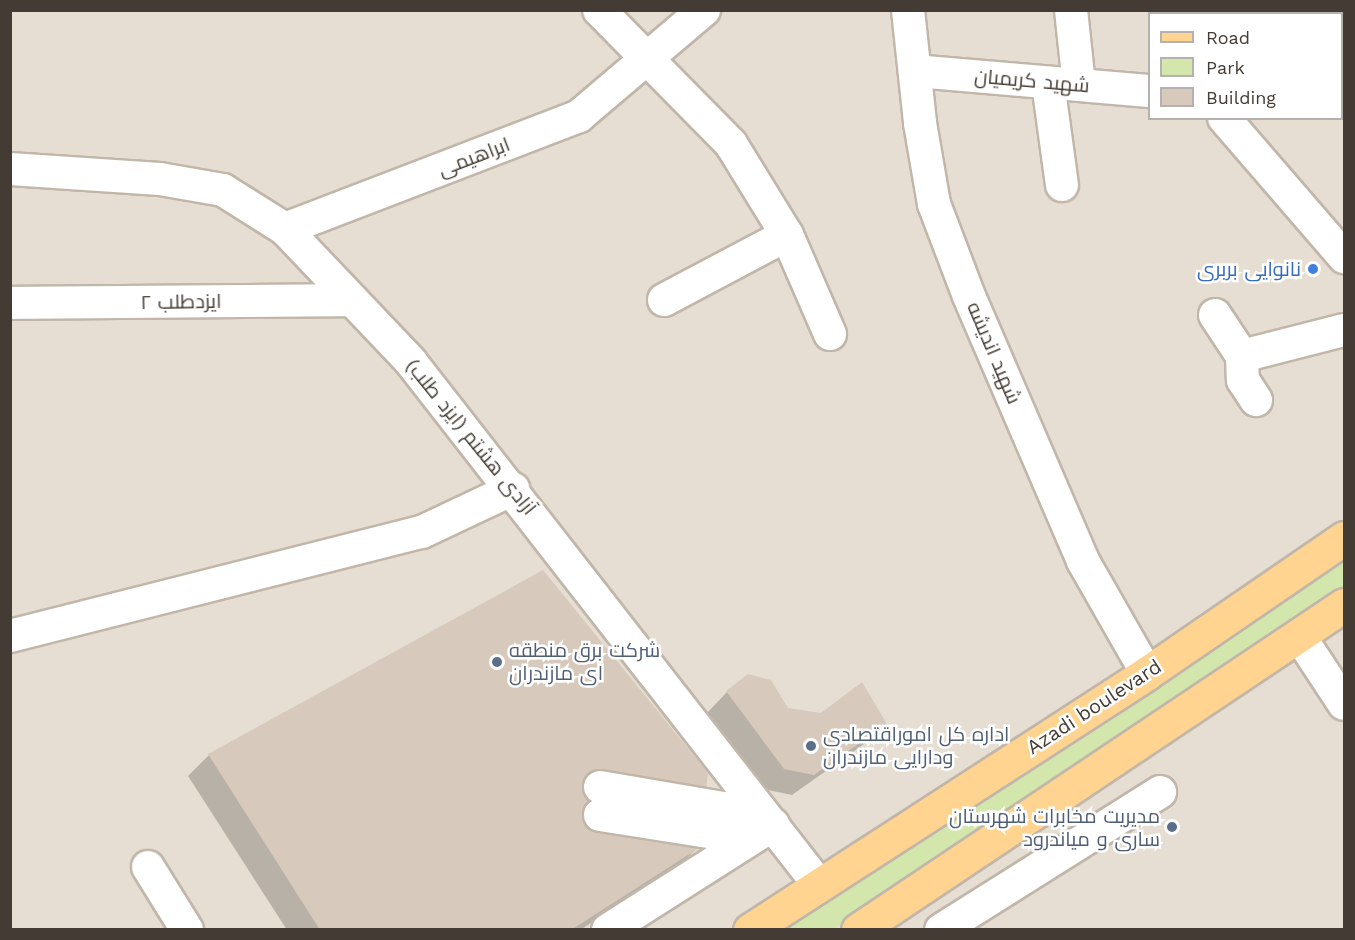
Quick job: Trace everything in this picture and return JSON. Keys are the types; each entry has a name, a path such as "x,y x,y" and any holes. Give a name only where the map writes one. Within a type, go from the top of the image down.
{"main road":[{"name":"Azadi boulevard","path":"750,930 1147,673 1344,538"},
{"path":"858,930 985,848 1300,637 1344,605"}],"street":[{"path":"599,10 731,144 787,235 830,334"},
{"name":"ابراهیمی","path":"285,229 579,116 649,60 704,10"},
{"name":"شهید اندیشه","path":"908,10 934,204 969,296 1083,561 1147,673"},
{"path":"1071,10 1079,85"},
{"name":"شهید کریمیان","path":"915,71 1148,91"},
{"path":"1048,83 1062,185"},
{"path":"1226,120 1344,257"},
{"name":"آزادی هشتم (ایزد طلب)","path":"10,169 160,179 223,190 285,229 411,362 513,489 761,824 819,885"},
{"path":"664,300 787,235"},
{"name":"ایزدطلب ۲","path":"10,303 352,300"},
{"path":"1215,315 1242,356 1243,380 1256,400"},
{"path":"1242,356 1344,330"},
{"path":"10,636 422,532 513,489"},
{"path":"1300,637 1344,704"},
{"path":"941,930 1010,884 1160,792"},
{"path":"600,801 723,808 761,824"},
{"path":"608,930 761,824"},
{"path":"985,848 1010,884"},
{"path":"148,867 187,930"}],"shaded area":[{"path":"11,11 1344,11 1344,929 11,929"}],"green space":[{"path":"1344,547 1344,590 833,929 769,930"}],"building":[{"name":"شرکت برق منطقه ای مازندران","path":"543,570 708,773 699,848 571,930 320,930 208,754"},
{"name":"اداره کل اموراقتصادی ودارایی مازندران","path":"748,674 771,680 788,708 821,713 862,682 887,724 814,775 784,769 726,691"}],"place":[{"name":"نانوایی بربری","path":"1313,269"},
{"name":"شرکت برق منطقه ای مازندران","path":"497,662"},
{"name":"اداره کل اموراقتصادی ودارایی مازندران","path":"811,746"},
{"name":"مدیریت مخابرات شهرستان ساری و میاندرود","path":"1172,827"}]}
